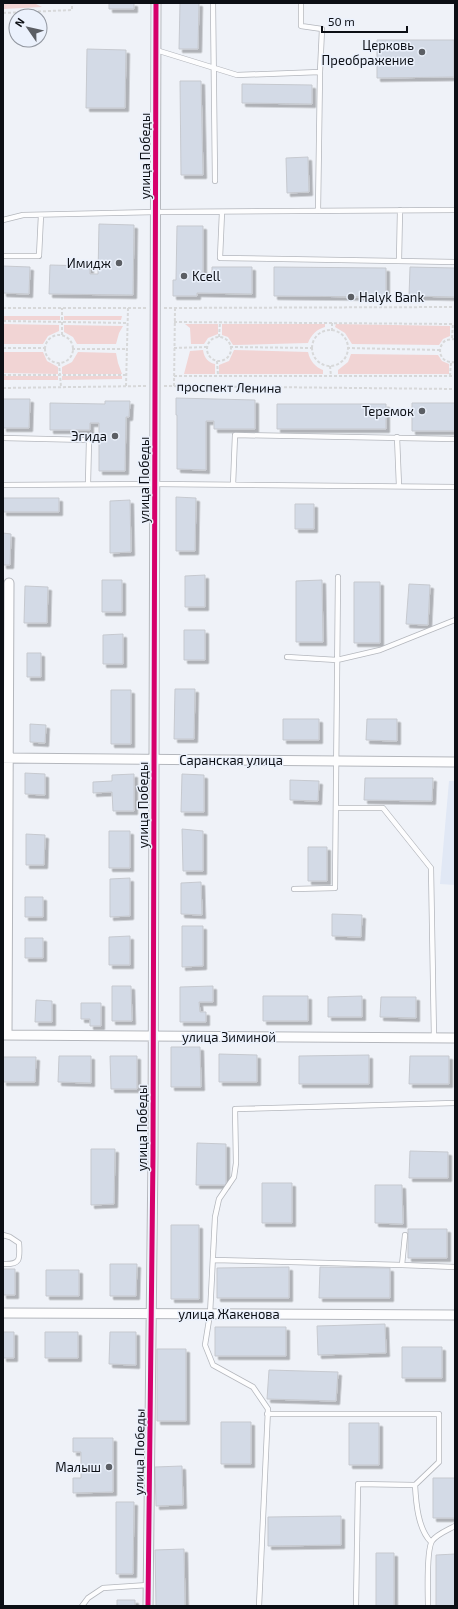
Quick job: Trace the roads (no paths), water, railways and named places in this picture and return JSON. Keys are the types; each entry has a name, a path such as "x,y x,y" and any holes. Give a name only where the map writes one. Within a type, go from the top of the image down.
{"street":[{"name":"улица Победы","path":"148,1606 153,1036 156,3"},
{"path":"5,1035 5,758 9,583"},
{"name":"Саранская улица","path":"5,758 455,762"},
{"name":"улица Зиминой","path":"5,1035 455,1038"},
{"name":"улица Жакенова","path":"3,1313 455,1315"}],"lane":[{"path":"213,3 215,180"},
{"path":"301,3 301,26 322,29 318,211"},
{"path":"156,50 237,75 320,72"},
{"path":"399,261 400,210"},
{"path":"3,220 23,215 41,214 455,210"},
{"path":"222,212 220,258 455,262"},
{"path":"3,256 39,256 41,214"},
{"path":"233,485 235,435 455,438"},
{"path":"397,437 399,486"},
{"path":"3,438 89,440 88,484"},
{"path":"3,485 154,484 455,487"},
{"path":"294,889 335,888 338,578"},
{"path":"287,656 337,660 380,650 455,620"},
{"path":"336,808 382,808 431,868 434,1038"},
{"path":"259,1606 268,1409 252,1386 213,1365 205,1345 210,1314 214,1260 215,1217 219,1199 234,1177 236,1163 235,1109 455,1103"},
{"path":"3,1235 15,1239 19,1243 20,1256 17,1262 13,1265 3,1264"},
{"path":"402,1265 405,1236"},
{"path":"214,1260 455,1267"},
{"path":"267,1414 439,1414 439,1462 415,1485 358,1484 356,1606"},
{"path":"415,1485 416,1499 422,1527 425,1536 432,1542"},
{"path":"428,1606 429,1551 432,1542 437,1536 455,1526"},
{"path":"82,1606 88,1598 103,1588 148,1586"}],"place":[{"name":"Церковь Преображение","path":"422,52"},
{"name":"Имидж","path":"119,263"},
{"name":"Kcell","path":"184,276"},
{"name":"Halyk Bank","path":"351,297"},
{"name":"Теремок","path":"422,411"},
{"name":"Эгида","path":"115,436"},
{"name":"Малыш","path":"109,1467"}]}
